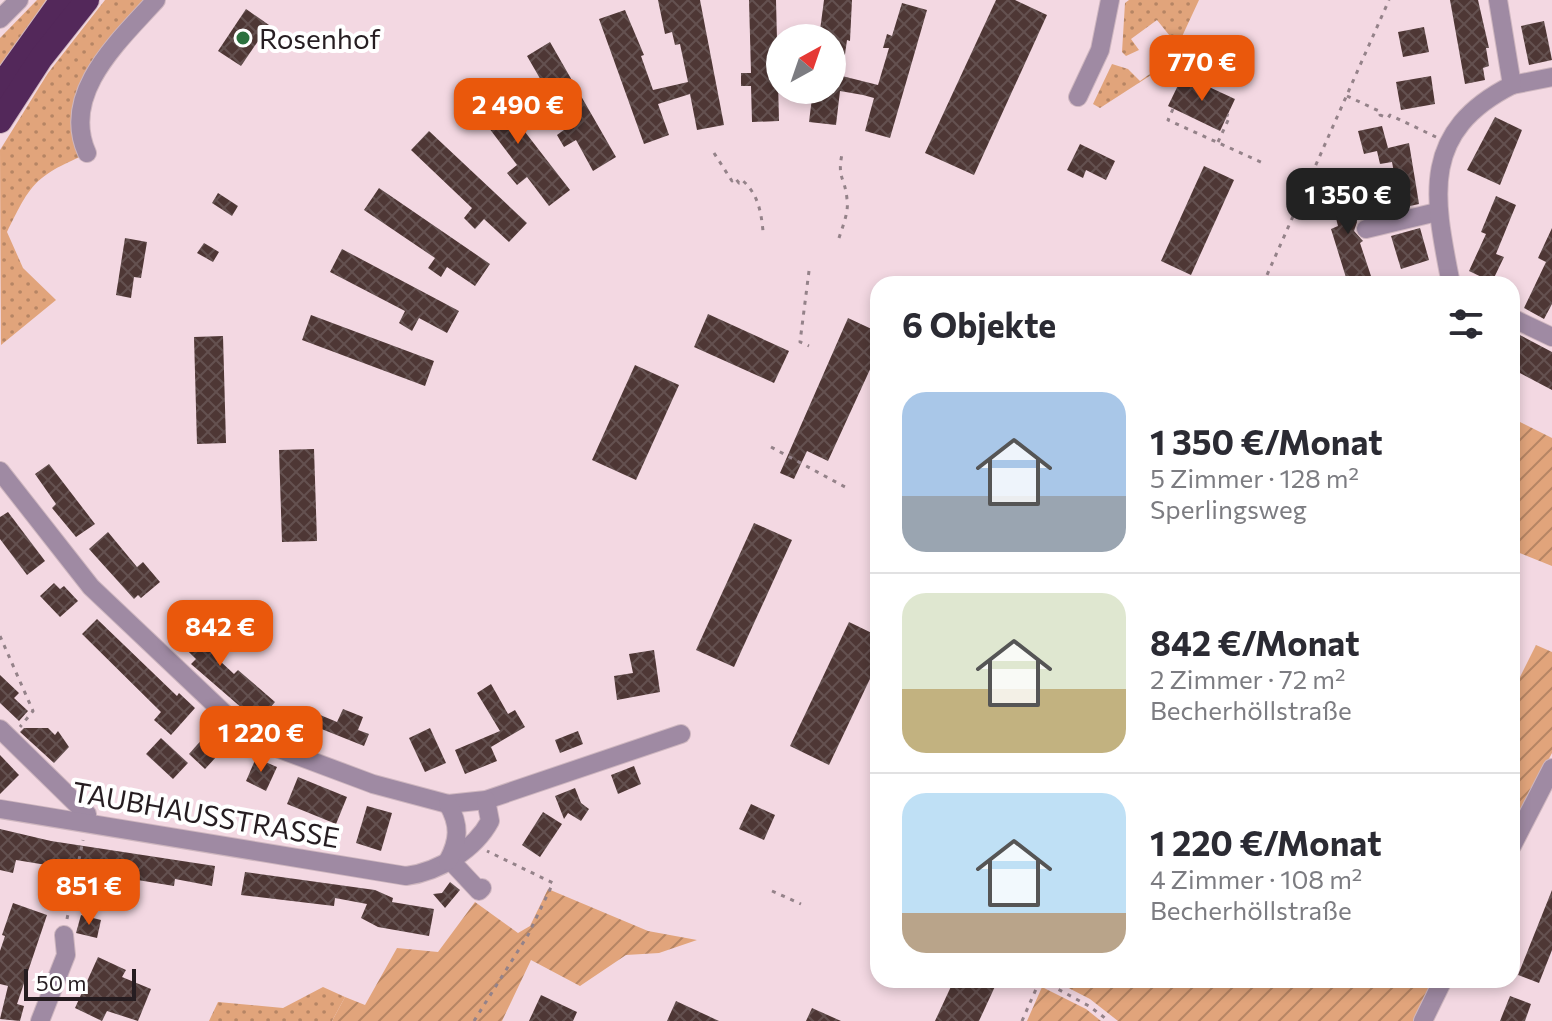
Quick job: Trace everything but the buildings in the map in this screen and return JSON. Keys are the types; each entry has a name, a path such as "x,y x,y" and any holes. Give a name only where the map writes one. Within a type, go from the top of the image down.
{"highway":[{"path":"0,87 62,0"},
{"path":"0,121 41,58 87,0"}],"street":[{"path":"0,19 19,0"},
{"path":"87,153 82,124 91,81 102,61 156,0"},
{"path":"1078,97 1100,50 1110,0"},
{"path":"1498,0 1512,85"},
{"path":"1449,276 1437,212 1439,166 1450,144 1473,110 1512,85 1552,77"},
{"path":"1366,229 1437,212"},
{"path":"1520,321 1551,333"},
{"path":"0,471 91,587 251,737 373,784 448,804 480,802 681,734"},
{"path":"0,729 87,814 86,820"},
{"path":"1520,830 1552,768"},
{"path":"457,852 480,802"},
{"path":"448,804 457,820 457,852 479,891 482,888"},
{"name":"TAUBHAUSSTRASSE","path":"0,809 86,820 406,876 457,852"},
{"path":"40,1021 66,955 64,935"},
{"path":"1423,1021 1439,988"}],"path":[{"path":"1267,276 1389,0"},
{"path":"1346,96 1381,112 1380,115 1388,118 1390,115 1450,144"},
{"path":"1173,109 1168,120 1263,163"},
{"path":"1218,143 1230,116 1227,115"},
{"path":"714,153 732,181 735,178 739,183 742,180 752,189 761,210 763,231"},
{"path":"839,238 848,208 838,176 842,154"},
{"path":"809,271 800,342 809,346"},
{"path":"771,447 845,487"},
{"path":"0,636 33,711"},
{"path":"64,935 86,820"},
{"path":"457,852 553,883 528,935 474,1021"},
{"path":"772,891 801,904"},
{"path":"1022,1021 1036,988"},
{"path":"1055,988 1109,1021"}],"shaded area":[{"path":"37,0 46,0 0,68 0,38"},
{"path":"105,0 148,0 98,59 80,157 52,171 34,186 7,232 23,268 56,300 1,345 0,150 48,73"},
{"path":"1129,0 1199,0 1179,43 1187,48 1182,55 1100,108 1093,104 1112,64 1128,69 1140,81 1182,51 1157,20 1131,39 1139,50 1126,56 1122,52 1125,3"},
{"path":"1520,422 1552,438 1552,566 1520,553"},
{"path":"1536,645 1552,652 1552,753 1520,812 1520,677"},
{"path":"548,889 648,931 697,940 659,953 626,955 580,986 531,960 502,1021 332,1021 345,997 365,1005 397,948 438,952 475,902 518,933 530,926"},
{"path":"323,987 345,997 332,1021 209,1021 218,1002 283,1008"},
{"path":"1044,988 1086,1009 1101,1021 1027,1021"},
{"path":"1069,988 1432,988 1414,1021 1118,1021 1090,999"}],"place":[{"name":"Rosenhof","path":"243,38"}]}
